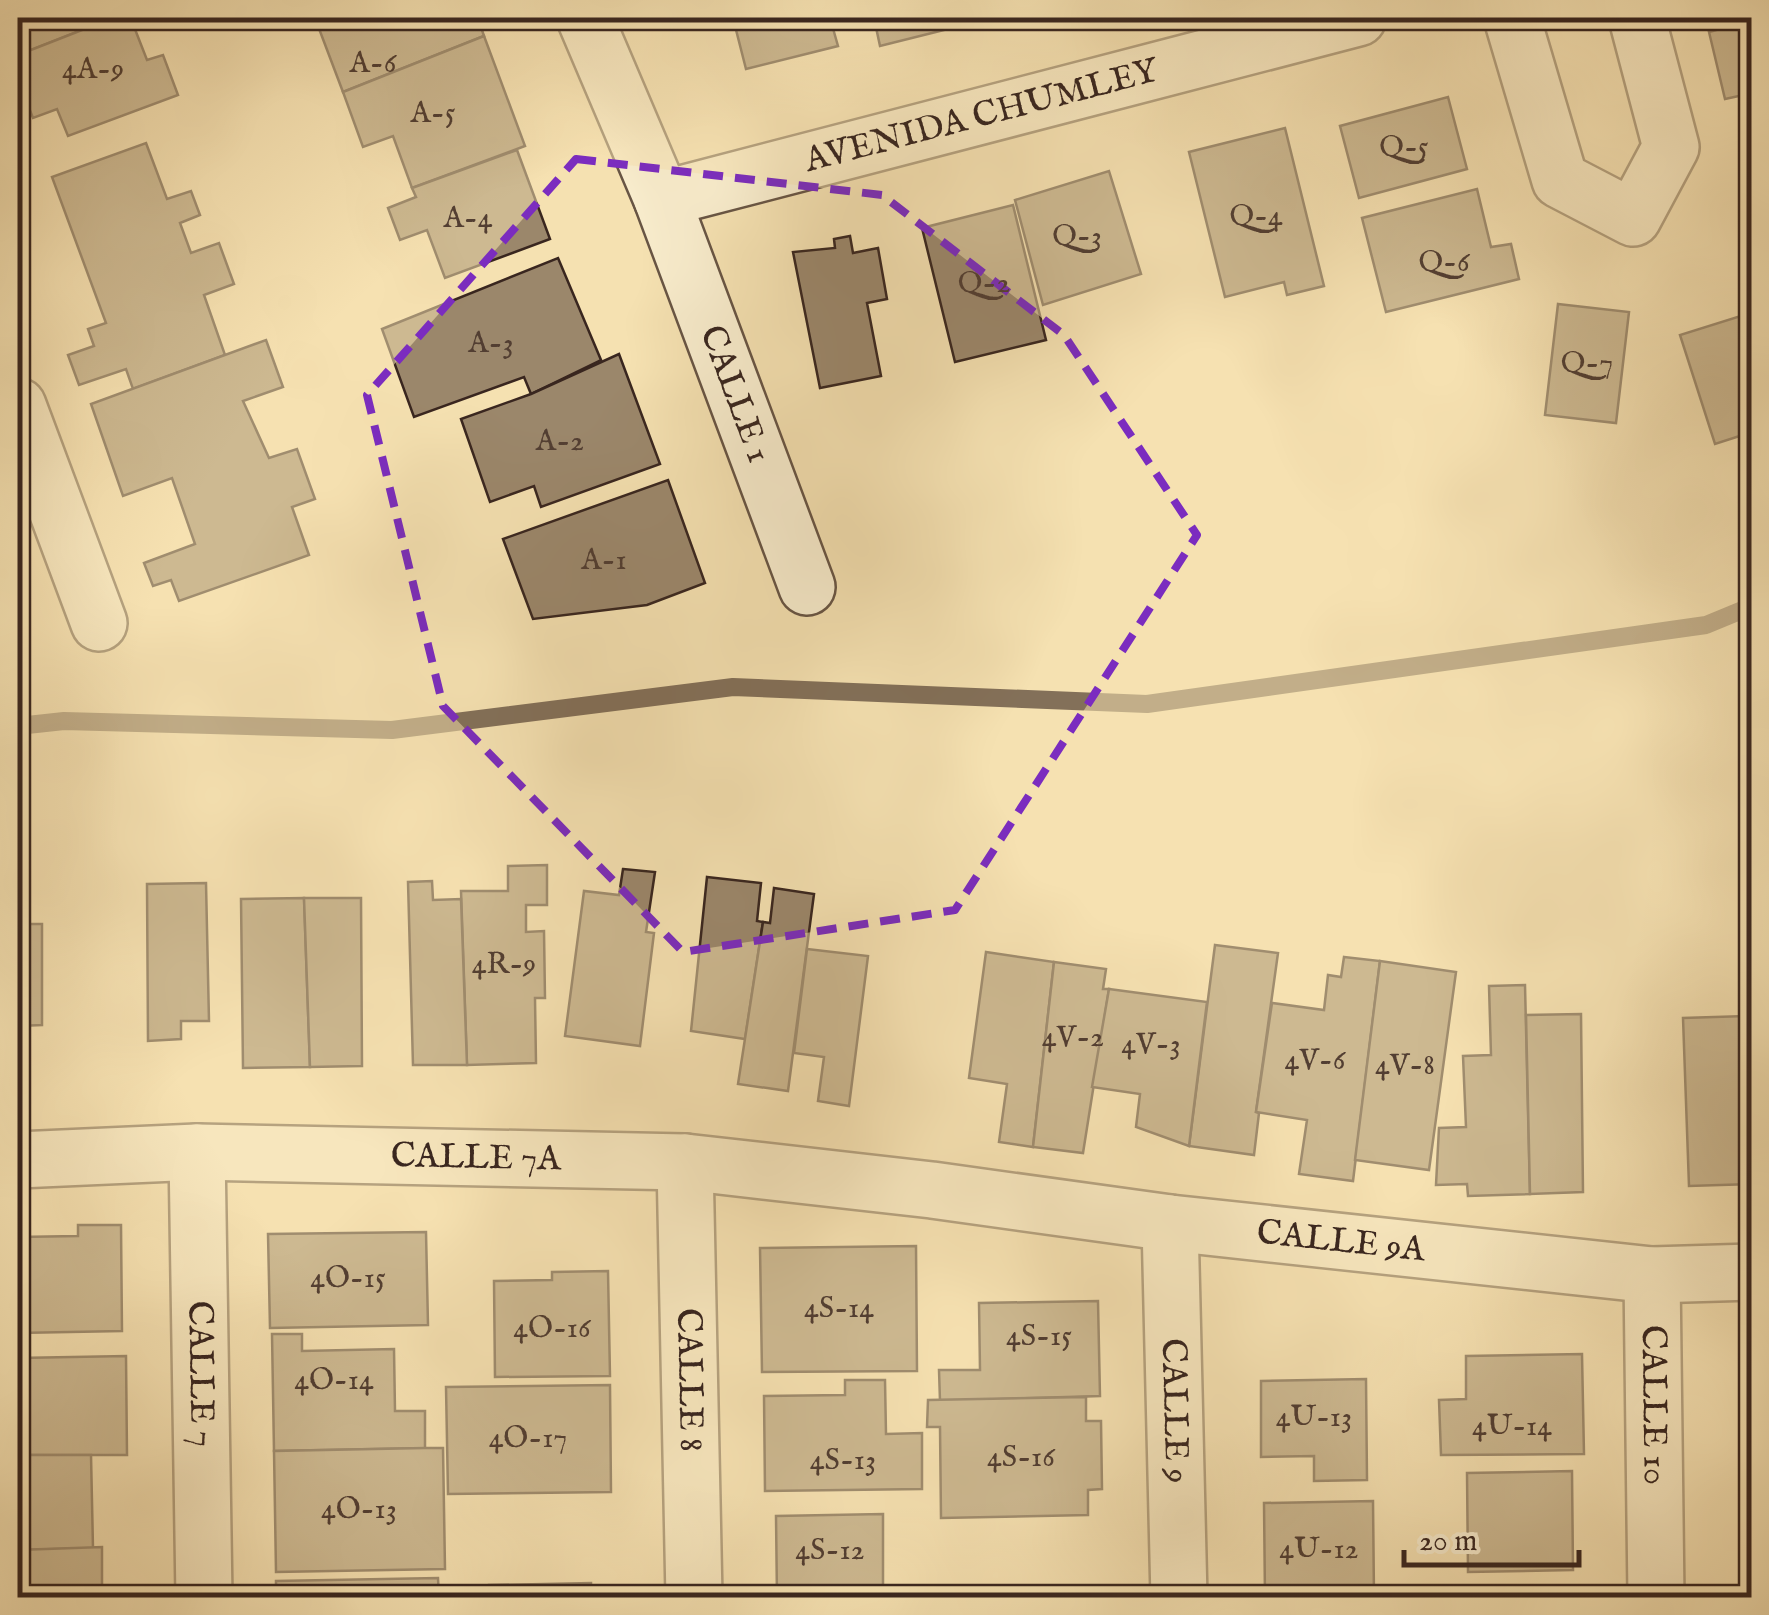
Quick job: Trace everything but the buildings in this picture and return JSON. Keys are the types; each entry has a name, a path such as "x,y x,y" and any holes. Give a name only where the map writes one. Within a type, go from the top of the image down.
{"street":[{"name":"CALLE 1","path":"586,18 662,199 807,587"},
{"name":"AVENIDA CHUMLEY","path":"662,199 1358,18"},
{"path":"1512,18 1560,180 1633,218 1671,147 1636,18"},
{"path":"18,406 99,623"},
{"name":"CALLE 7A","path":"18,1160 197,1152 684,1162 932,1190"},
{"name":"CALLE 7","path":"197,1152 204,1598"},
{"name":"CALLE 8","path":"684,1162 694,1598"},
{"name":"CALLE 9A","path":"932,1190 1170,1223 1652,1274 1752,1272"},
{"name":"CALLE 9","path":"1170,1223 1178,1598"},
{"name":"CALLE 10","path":"1652,1274 1656,1598"}],"highlighted area":[{"path":"576,159 882,195 1064,335 1197,535 955,910 683,952 443,706 367,395"}],"waterway":[{"path":"18,726 64,721 392,730 733,687 1147,704 1706,625 1752,606"}]}
